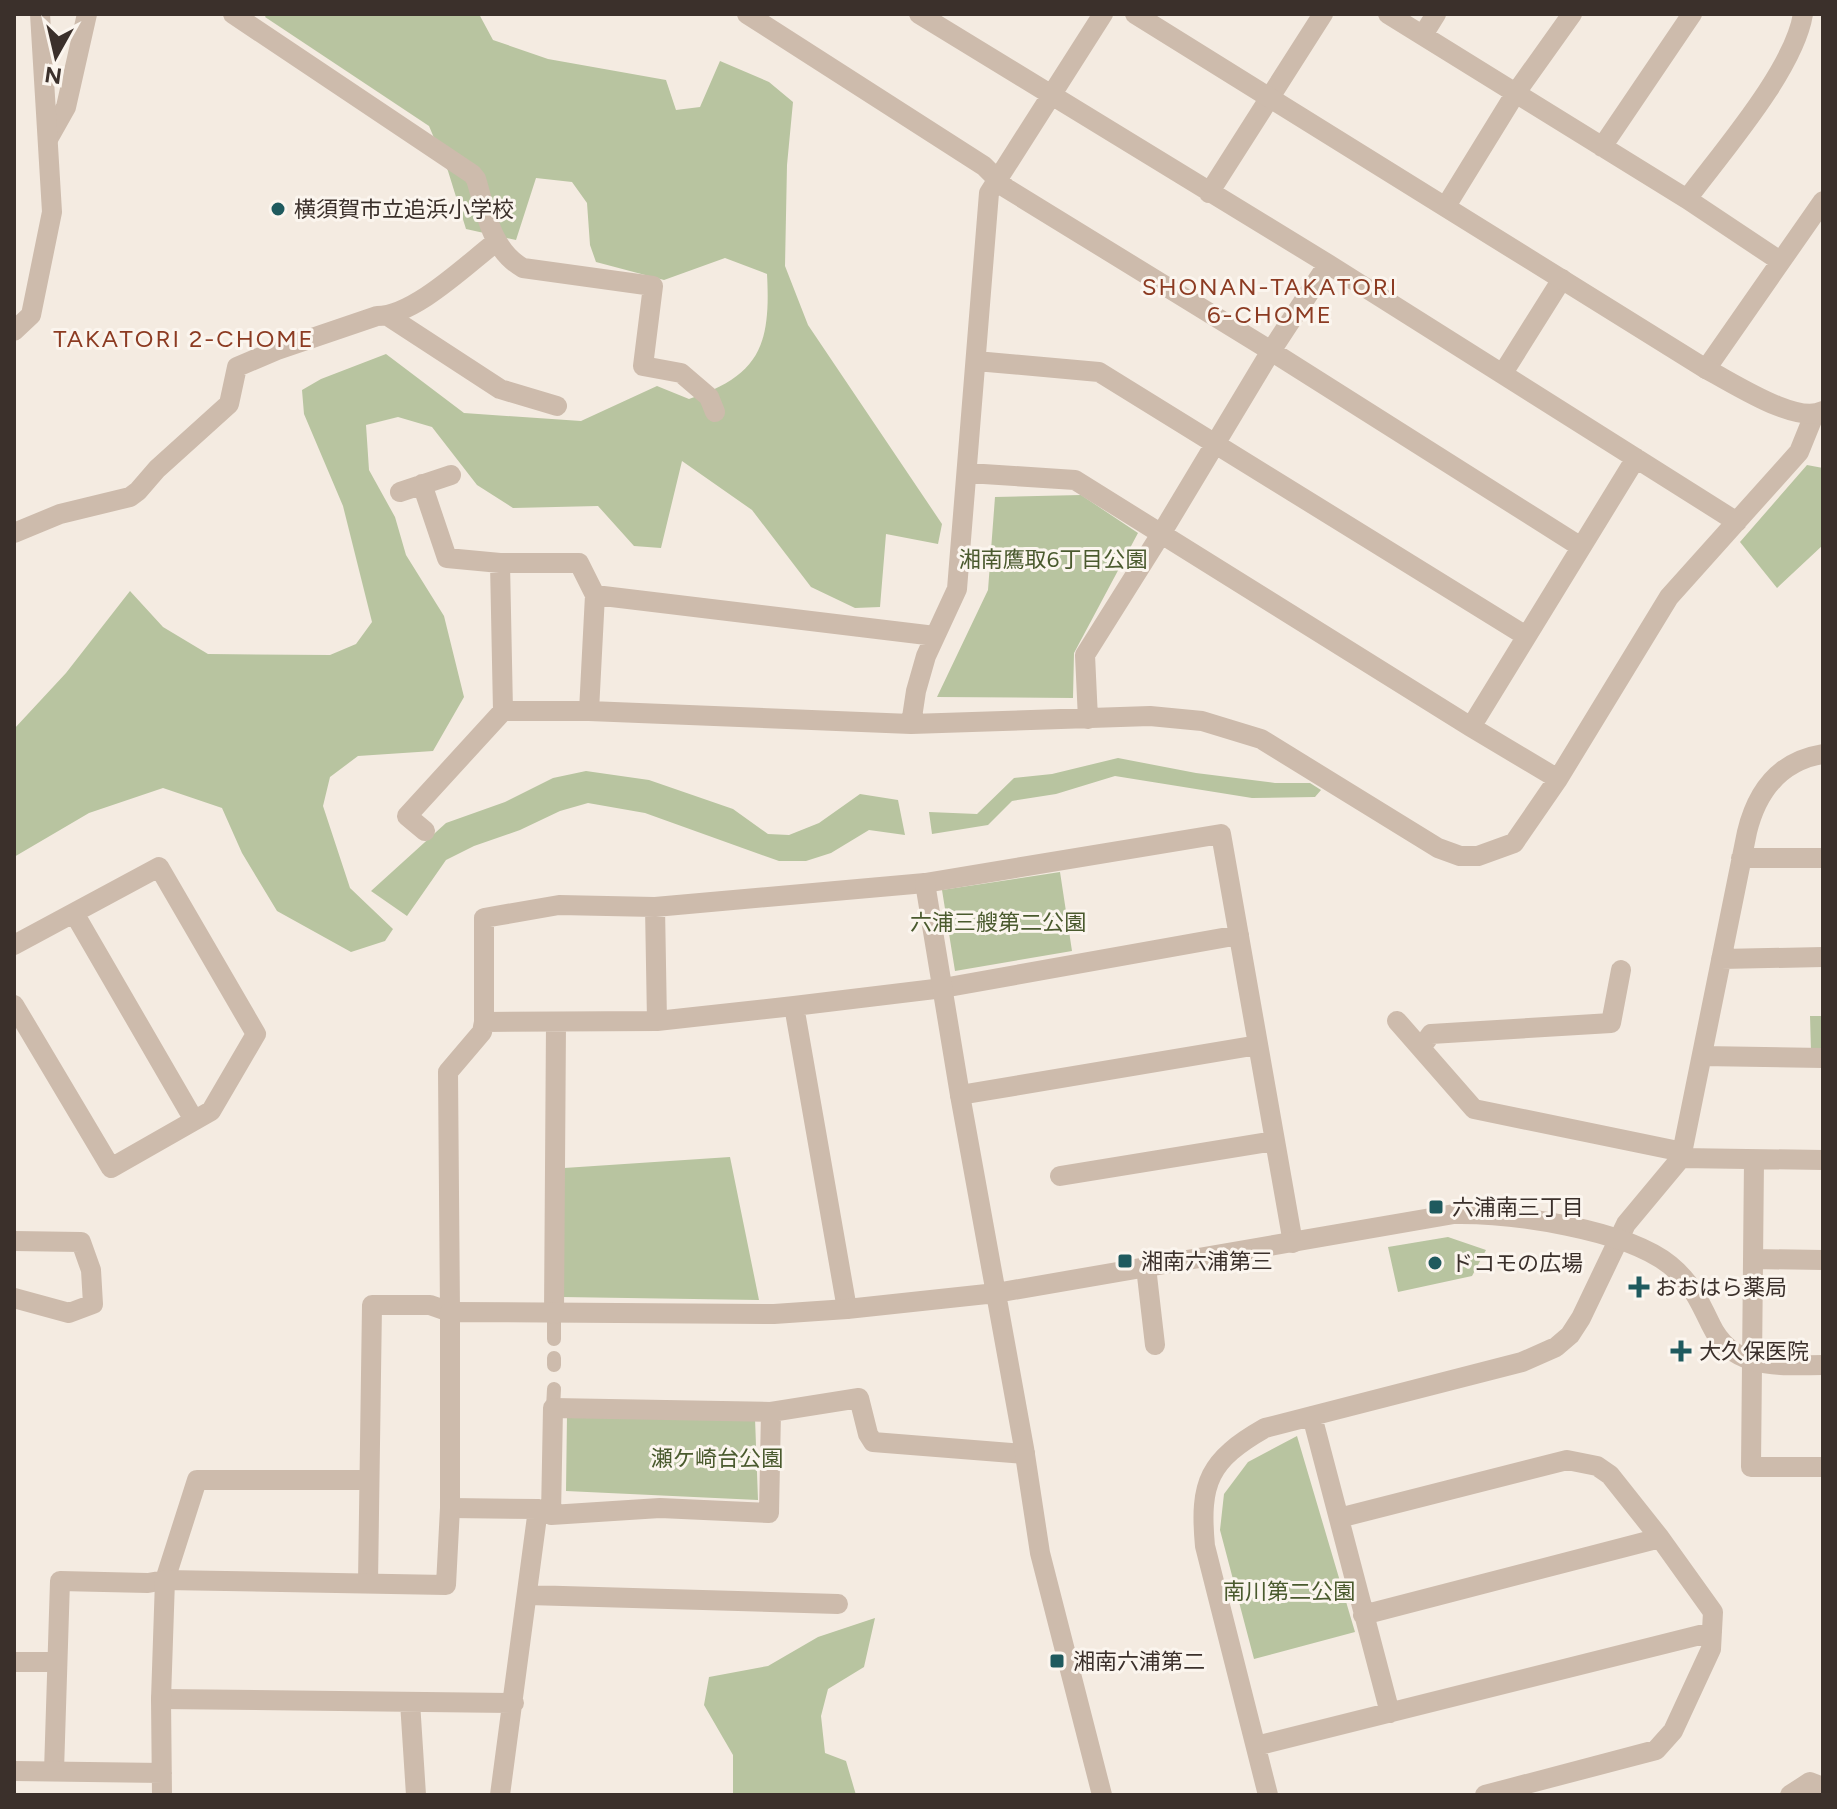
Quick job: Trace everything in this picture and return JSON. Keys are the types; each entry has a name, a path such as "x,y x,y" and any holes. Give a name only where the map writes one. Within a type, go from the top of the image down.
{"street":[{"path":"14,331 23,311 52,212 40,14"},
{"path":"48,139 66,107 87,14"},
{"path":"233,14 472,174 496,242 510,261 523,268 653,286 643,366 681,373 709,397 715,412"},
{"path":"747,14 984,166 1006,188 1581,547"},
{"path":"919,14 1328,264 1737,522"},
{"path":"911,724 919,679 957,589 989,193 1103,14"},
{"path":"503,711 589,711 911,724 1150,716 1202,721 1261,739 1438,848 1460,856 1478,856 1514,843 1558,779 1669,597 1799,452 1819,413 1794,413 1706,369 1135,14"},
{"path":"1209,193 1323,14"},
{"path":"1388,14 1687,199 1780,261"},
{"path":"1423,35 1436,14"},
{"path":"1446,206 1515,94 1572,14"},
{"path":"1602,147 1692,14"},
{"path":"1687,199 1775,79 1790,51 1803,14"},
{"path":"1706,369 1823,201"},
{"path":"14,533 60,514 130,497 229,404 237,367 377,316 388,316 420,300 496,242"},
{"path":"1088,719 1085,655 1271,351 1328,264"},
{"path":"1503,373 1562,279"},
{"path":"388,316 500,389 557,406"},
{"path":"976,361 1099,372 1526,636"},
{"path":"1471,727 1636,458"},
{"path":"968,473 1075,480 1558,779"},
{"path":"400,492 451,475"},
{"path":"422,484 447,558 500,563 579,563 595,595 589,711"},
{"path":"425,831 407,816 503,711 500,563"},
{"path":"595,595 935,636"},
{"path":"1268,1795 1205,1546 1203,1506 1216,1464 1235,1445 1265,1428 1522,1362 1556,1347 1570,1335 1626,1224 1682,1155 1751,816 1769,783 1791,764 1823,754"},
{"path":"54,1771 60,1581 446,1585 450,1508 448,1072 482,1032 484,918 559,905 655,907 925,883 1221,834 1293,1243"},
{"path":"1741,858 1823,858"},
{"path":"14,945 159,867 256,1034 211,1111 111,1168 14,1005"},
{"path":"925,883 1040,1553 1102,1795"},
{"path":"655,907 657,1021"},
{"path":"74,913 194,1120"},
{"path":"484,1022 657,1021 794,1006 943,988 1239,935"},
{"path":"1721,959 1823,957"},
{"path":"1421,1048 1431,1034 1611,1023 1621,970"},
{"path":"794,1006 847,1309"},
{"path":"1397,1021 1474,1109 1682,1155 1754,1160 1823,1160"},
{"path":"554,1339 556,1023"},
{"path":"960,1095 1258,1045"},
{"path":"1702,1056 1823,1058"},
{"path":"1060,1176 1275,1141"},
{"path":"1754,1160 1751,1467 1823,1467"},
{"path":"368,1583 372,1305 430,1305 450,1312 554,1314 774,1314 847,1309 996,1293 1454,1214 1488,1213 1523,1217 1637,1246 1671,1266 1698,1296 1715,1333 1732,1350 1761,1365 1823,1365"},
{"path":"14,1241 81,1242 91,1270 93,1304 69,1313 14,1298"},
{"path":"1753,1259 1823,1260"},
{"path":"1146,1267 1155,1345"},
{"path":"500,1795 528,1595 545,1512 554,1398 771,1412 859,1398 873,1442 1025,1454"},
{"path":"450,1508 545,1512 660,1508 769,1513 771,1412"},
{"path":"1312,1416 1390,1713"},
{"path":"1339,1518 1567,1460 1581,1461 1597,1466 1610,1475 1713,1612 1711,1649 1673,1731 1656,1750 1485,1795"},
{"path":"162,1795 165,1580 197,1480 369,1480"},
{"path":"1363,1615 1660,1538"},
{"path":"528,1595 838,1604"},
{"path":"1256,1746 1712,1632"},
{"path":"14,1662 57,1662"},
{"path":"161,1699 514,1703"},
{"path":"410,1702 416,1795"},
{"path":"14,1771 162,1773"},
{"path":"1790,1795 1810,1782 1823,1787"}],"green space":[{"path":"267,14 479,14 493,40 548,59 666,80 676,110 700,107 720,61 769,82 793,102 787,165 785,266 808,325 942,524 938,544 886,534 880,607 855,608 811,587 752,510 682,461 661,548 634,546 598,506 513,508 477,485 432,427 398,417 366,425 369,470 395,517 406,555 444,616 464,697 433,751 358,756 330,777 323,806 350,888 393,929 385,941 351,952 277,911 242,853 222,808 163,788 89,813 14,857 14,729 66,673 130,591 163,627 208,654 330,655 356,644 372,622 343,506 304,414 302,390 321,379 386,354 464,413 581,421 657,386 689,399 731,380 756,355 766,321 767,274 725,258 664,280 596,262 590,245 587,203 572,182 536,178 516,240 466,229 448,171 429,126 265,17"},
{"path":"1807,465 1823,468 1823,545 1777,588 1740,542"},
{"name":"湘南鷹取6丁目公園","path":"1081,495 1138,533 1074,653 1073,698 937,697 988,590 995,497"},
{"path":"1118,758 1196,773 1275,783 1310,783 1321,790 1315,797 1252,798 1115,776 1056,794 1012,801 988,825 932,834 929,812 977,814 1014,778 1052,774"},
{"path":"586,771 649,780 733,809 768,834 789,835 819,823 860,794 898,800 905,835 869,830 831,853 806,861 779,861 645,813 588,803 560,811 446,860 407,916 371,891 446,823 505,802 553,778"},
{"name":"六浦三艘第二公園","path":"1060,872 1072,951 955,971 942,890"},
{"path":"1810,1016 1823,1016 1823,1051 1811,1051"},
{"path":"730,1157 759,1300 562,1297 564,1168"},
{"name":"ドコモの広場","path":"1448,1237 1486,1250 1472,1276 1398,1292 1388,1247"},
{"name":"瀬ケ崎台公園","path":"567,1415 755,1418 758,1500 566,1491"},
{"name":"南川第二公園","path":"1297,1436 1355,1632 1254,1659 1220,1530 1224,1494 1248,1462"},
{"path":"875,1618 864,1667 828,1689 821,1716 825,1753 846,1761 856,1795 733,1795 733,1755 704,1705 709,1677 768,1666 818,1637"}],"place":[{"name":"横須賀市立追浜小学校","path":"278,209"},
{"name":"六浦南三丁目","path":"1436,1207"},
{"name":"湘南六浦第三","path":"1125,1261"},
{"name":"ドコモの広場","path":"1435,1263"},
{"name":"おおはら薬局","path":"1639,1287"},
{"name":"大久保医院","path":"1681,1351"},
{"name":"湘南六浦第二","path":"1057,1661"}],"district":[{"name":"SHONAN-TAKATORI 6-CHOME","path":"1270,300"},
{"name":"TAKATORI 2-CHOME","path":"184,338"}]}
